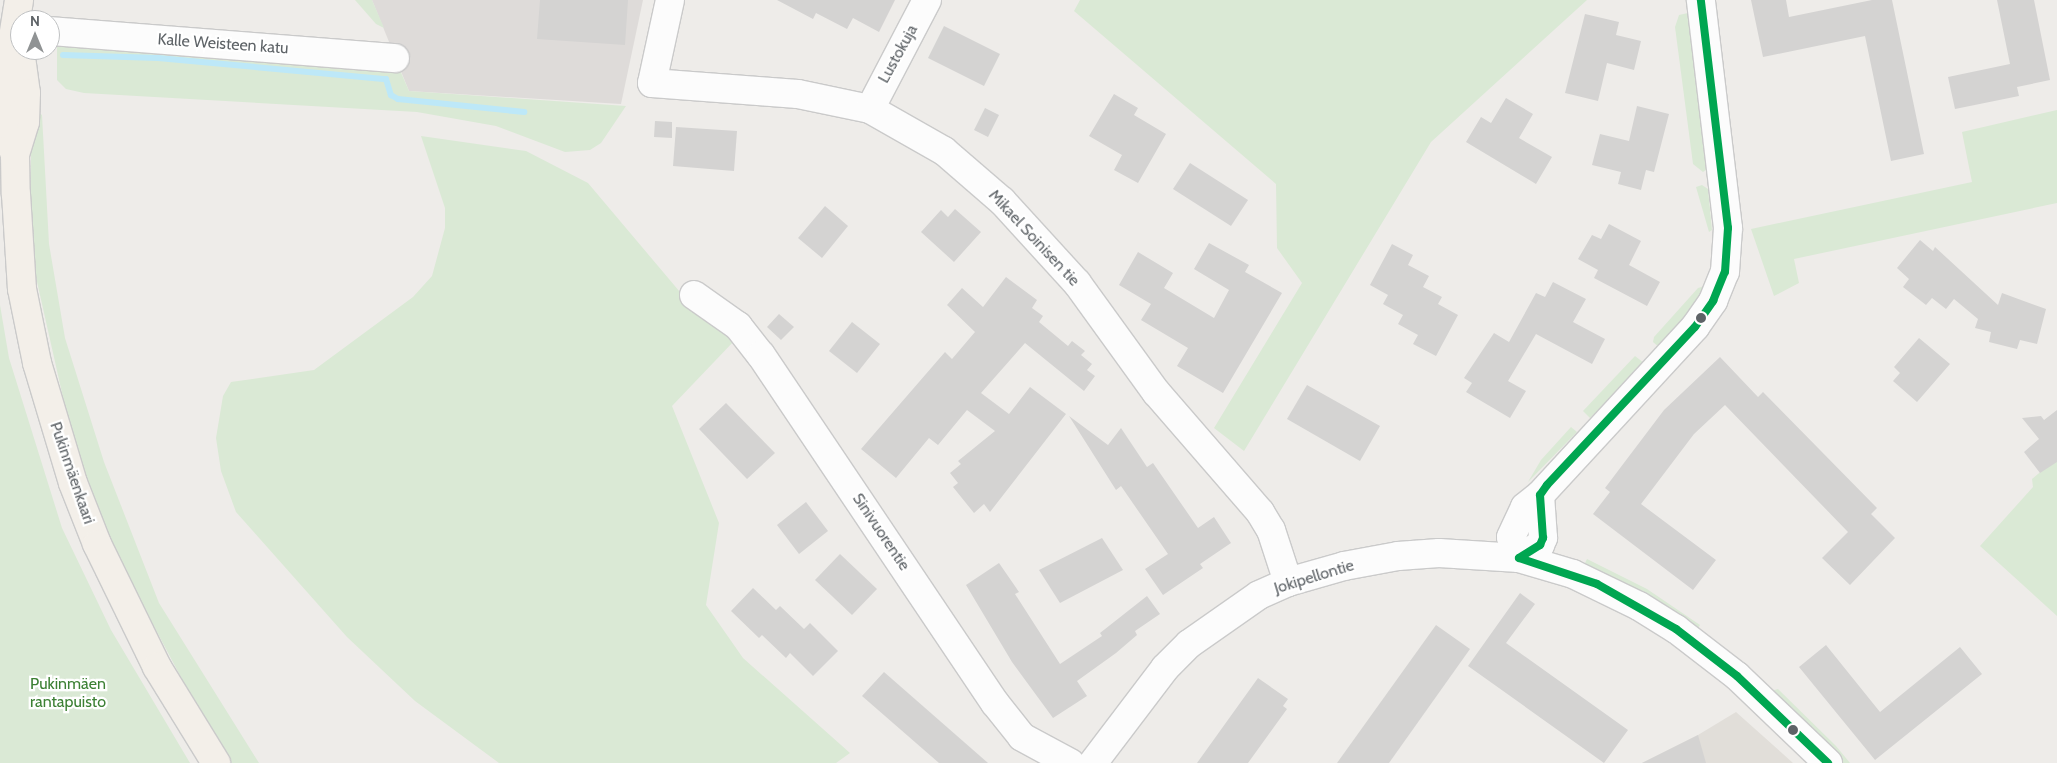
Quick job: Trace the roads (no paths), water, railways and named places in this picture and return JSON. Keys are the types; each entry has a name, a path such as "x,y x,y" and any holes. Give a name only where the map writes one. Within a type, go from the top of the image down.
{"main road":[{"name":"Pukinmäenkaari","path":"14,60 4,93 4,124 15,154 22,289 38,364 73,483 128,613 216,763"}],"street":[{"name":"Mikael Soinisen tie","path":"670,0 652,83 798,94 870,109 944,151 974,175 1062,266 1166,405 1260,512 1271,530 1288,582"},
{"name":"Lustokuja","path":"870,109 927,0"},
{"path":"1519,558 1540,545 1543,538 1540,495 1695,327 1713,300 1725,272 1728,228 1701,0"},
{"name":"Kalle Weisteen katu","path":"60,32 395,58"},
{"name":"Sinivuorentie","path":"694,295 738,326 761,355 1006,717 1022,737 1070,763"},
{"name":"Jokipellontie","path":"1092,763 1159,675 1189,644 1260,595 1288,582 1398,556 1450,553 1519,558 1597,584 1676,629 1737,676 1828,763"}],"waterway":[{"path":"63,55 158,58 386,79 391,95 398,99 524,112"}],"park label":[{"name":"Pukinmäen rantapuisto","path":"68,693"}]}
